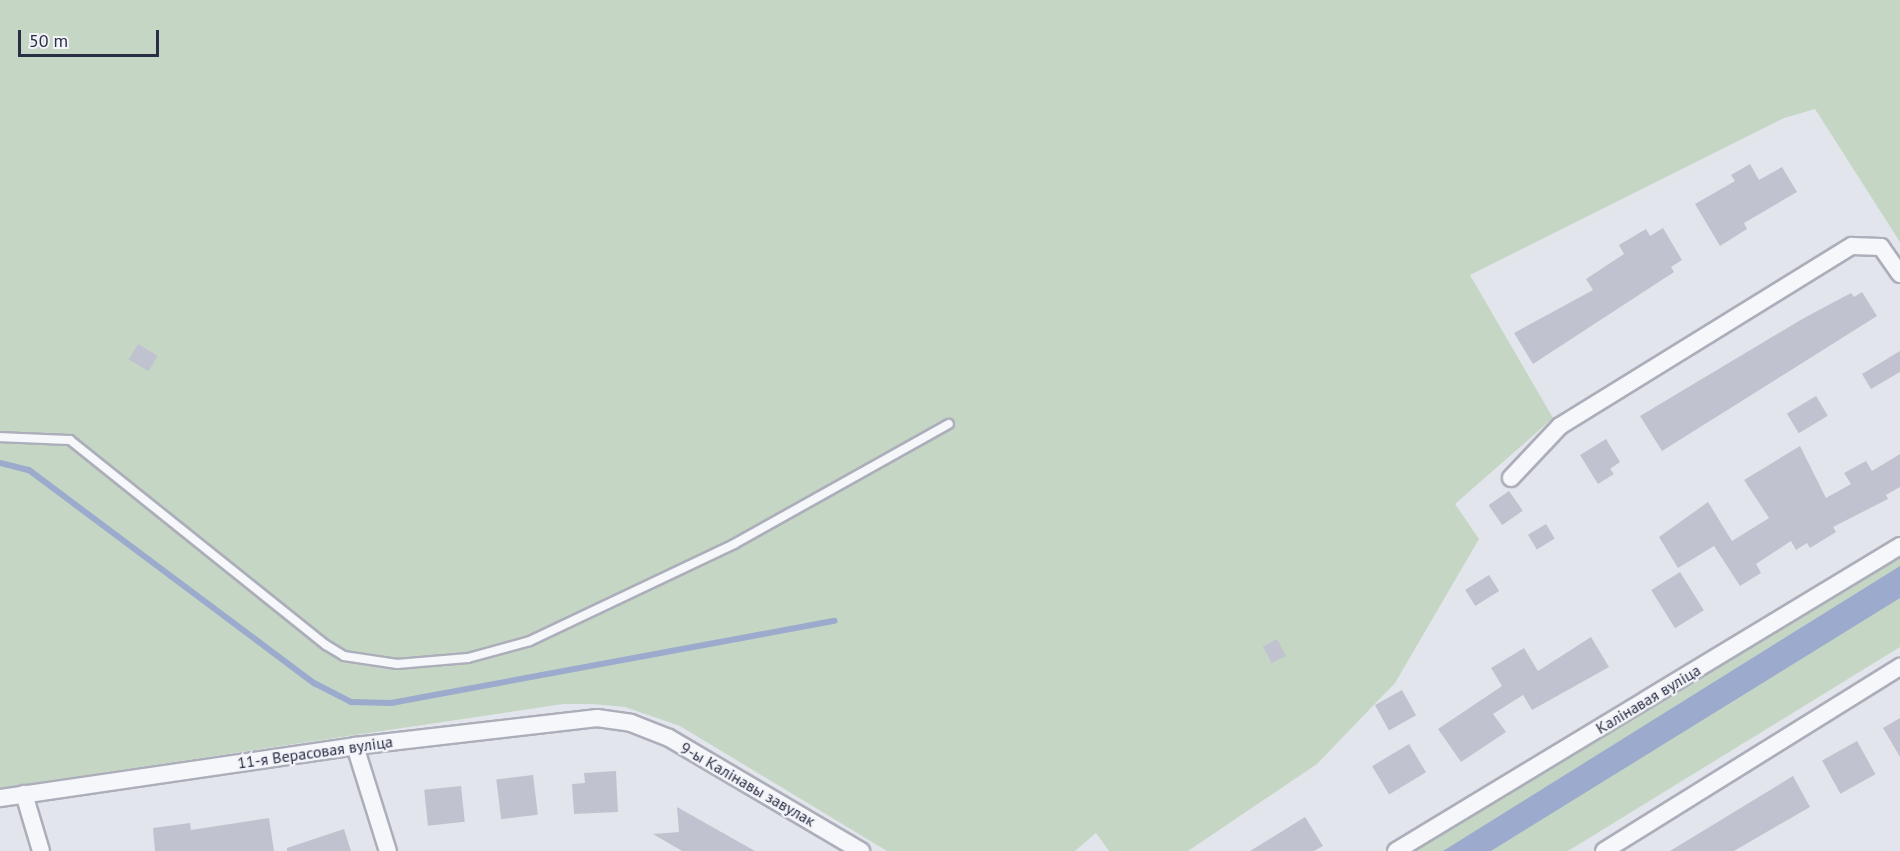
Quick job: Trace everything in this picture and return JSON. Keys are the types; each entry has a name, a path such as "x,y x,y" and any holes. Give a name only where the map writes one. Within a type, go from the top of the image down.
{"street":[{"path":"1511,478 1560,426 1852,246 1881,247 1900,274"},
{"name":"Калінавая вуліца","path":"1396,851 1900,546"},
{"path":"1604,851 1900,667"},
{"name":"11-я Верасовая вуліца","path":"0,798 355,746 565,719 631,723"},
{"name":"9-ы Калінавы завулак","path":"631,723 705,757 861,851"},
{"path":"355,746 388,851"},
{"path":"24,794 41,851"}],"lane":[{"path":"0,437 70,440 326,645 344,656 397,664 468,658 530,641 734,544 949,424"}],"green space":[{"path":"0,0 1900,0 1900,242 1815,109 1784,118 1470,275 1553,418 1455,504 1479,539 1395,683 1317,764 1188,851 1109,851 1096,833 1075,851 887,851 680,726 625,707 592,704 563,704 0,788"},
{"path":"1900,552 1900,647 1568,851 1411,851"}],"water":[{"path":"1900,566 1900,598 1491,851 1443,851"}],"building":[{"path":"1750,164 1759,180 1782,167 1797,192 1744,223 1747,229 1720,246 1695,204 1735,181 1731,175"},
{"path":"1663,228 1682,260 1671,267 1674,272 1533,364 1514,333 1593,290 1586,279 1624,254 1619,245 1646,229 1650,236"},
{"path":"1862,292 1877,316 1662,451 1640,416 1804,318 1851,293 1854,297"},
{"path":"138,344 158,356 148,371 129,359"},
{"path":"1900,351 1900,372 1871,389 1862,374"},
{"path":"1816,396 1828,416 1799,433 1787,414"},
{"path":"1606,439 1620,462 1610,469 1614,474 1598,484 1580,455"},
{"path":"1800,446 1826,498 1851,484 1844,473 1866,461 1872,471 1900,454 1900,487 1886,495 1888,499 1833,527 1836,532 1810,548 1807,543 1796,550 1791,541 1756,564 1761,573 1740,586 1714,546 1678,568 1659,537 1708,502 1732,541 1769,518 1744,480"},
{"path":"1509,491 1523,511 1502,525 1489,505"},
{"path":"1546,524 1555,539 1537,549 1528,535"},
{"path":"1680,572 1704,610 1675,628 1651,590"},
{"path":"1489,575 1499,591 1475,606 1465,590"},
{"path":"1591,637 1609,667 1532,710 1523,695 1493,714 1506,732 1461,762 1438,729 1502,686 1491,668 1524,648 1538,671"},
{"path":"1277,639 1286,656 1272,663 1263,647"},
{"path":"1402,690 1416,715 1389,730 1375,705"},
{"path":"1900,718 1900,757 1883,728"},
{"path":"1857,741 1875,774 1840,794 1822,760"},
{"path":"1409,744 1426,772 1389,794 1372,766"},
{"path":"616,771 618,812 574,814 572,784 585,783 584,773"},
{"path":"533,775 538,815 501,819 496,780"},
{"path":"1793,776 1810,807 1734,851 1670,851"},
{"path":"461,786 465,822 428,826 424,790"},
{"path":"677,807 755,851 682,851 653,834 679,832"},
{"path":"1305,817 1323,846 1314,851 1250,851"},
{"path":"269,818 274,851 155,851 153,828 190,823 191,830"},
{"path":"344,829 351,851 287,851 287,848"}],"waterway":[{"path":"0,463 29,470 314,683 351,702 391,703 834,621"}]}
